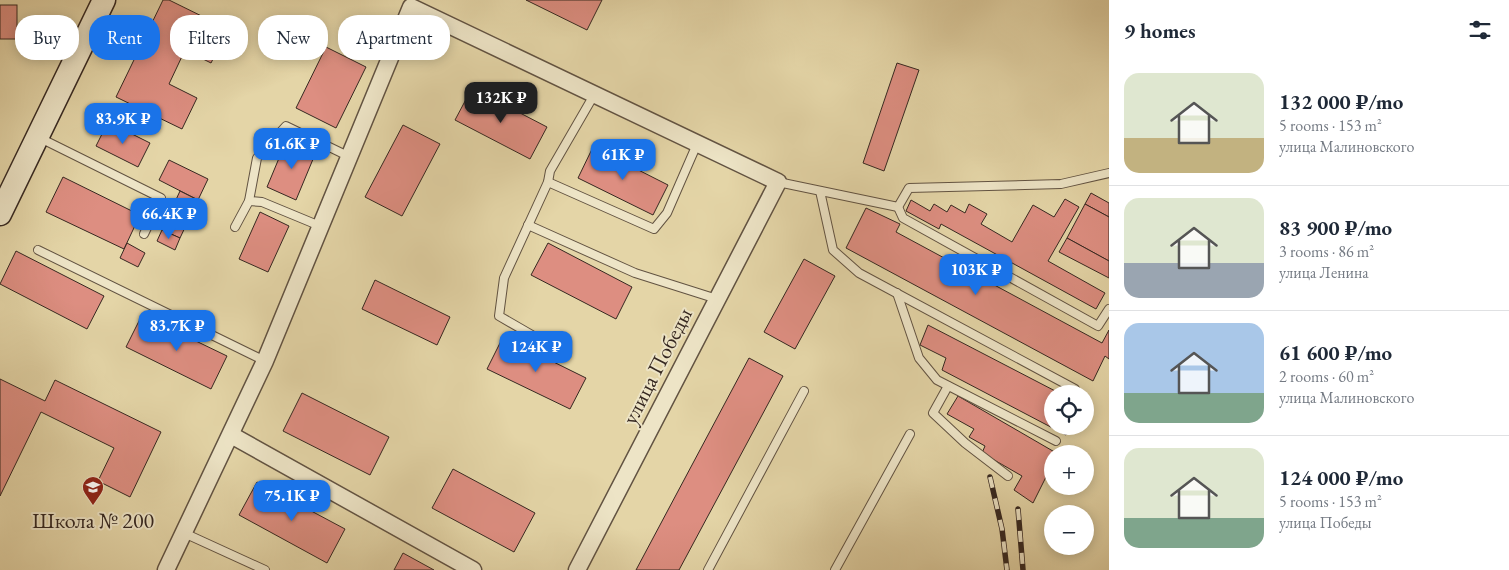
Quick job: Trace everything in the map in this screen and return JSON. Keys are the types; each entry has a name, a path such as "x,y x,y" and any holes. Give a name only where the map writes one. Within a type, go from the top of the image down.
{"street":[{"path":"0,214 104,0"},
{"path":"166,570 265,361 413,4 594,95 778,182"},
{"name":"улица Победы","path":"576,570 778,182"},
{"path":"231,435 474,570"}],"lane":[{"path":"563,353 499,316 504,278 548,182 550,171 594,95"},
{"path":"235,227 249,201 258,158 286,126 350,157"},
{"path":"38,137 161,198 144,234"},
{"path":"548,182 654,229 667,212 697,144"},
{"path":"1109,173 1061,184 909,188 898,206 902,218 1098,326 1109,309"},
{"path":"778,182 898,206"},
{"path":"820,191 833,250 859,273 1068,385"},
{"path":"249,201 262,202 320,226"},
{"path":"528,225 636,273 717,299"},
{"path":"38,250 265,361"},
{"path":"896,293 919,358 937,380 1056,441"},
{"path":"948,386 933,413 965,443 1008,476"},
{"path":"708,570 804,391"},
{"path":"834,570 910,434"},
{"path":"184,533 265,570"}],"building":[{"path":"163,0 169,0 200,15 170,15 170,60 180,60 169,84 197,98 182,129 116,97 134,60 160,60 160,15 156,15"},
{"path":"526,0 602,0 587,30"},
{"path":"0,5 17,5 15,39 0,39"},
{"path":"328,48 338,53 338,60 352,60 366,67 336,128 296,108 320,60 328,60"},
{"path":"897,63 919,70 884,171 863,163"},
{"path":"472,88 547,127 530,159 455,120"},
{"path":"108,122 150,143 138,167 96,146"},
{"path":"403,125 440,144 402,216 365,197"},
{"path":"287,139 316,152 296,200 267,187"},
{"path":"593,147 668,185 653,215 578,178"},
{"path":"169,160 208,179 198,200 159,180"},
{"path":"63,177 140,215 124,249 46,212"},
{"path":"180,191 198,200 180,238 162,230"},
{"path":"1091,193 1109,203 1109,217 1085,204"},
{"path":"1065,199 1079,207 1048,261 1105,293 1096,309 941,224 939,229 906,211 911,200 930,211 934,204 947,212 951,205 965,213 969,204 987,214 981,224 1012,242 1033,205 1054,217"},
{"path":"1085,204 1109,217 1109,261 1067,238"},
{"path":"866,208 900,224 896,232 1102,343 1109,330 1109,359 1105,356 1093,381 846,248"},
{"path":"260,212 289,226 268,272 239,259"},
{"path":"162,230 180,238 175,250 157,241"},
{"path":"1067,238 1109,261 1109,278 1059,252"},
{"path":"127,243 145,253 138,267 120,258"},
{"path":"548,243 632,287 616,319 531,275"},
{"path":"16,251 104,296 87,329 0,284"},
{"path":"804,259 835,276 795,349 764,332"},
{"path":"375,280 450,317 437,345 362,309"},
{"path":"142,315 227,356 211,389 126,347"},
{"path":"928,325 1044,385 1044,423 942,370 946,358 920,345"},
{"path":"503,337 586,378 570,409 487,369"},
{"path":"749,358 783,376 679,570 636,570"},
{"path":"0,379 45,401 55,380 161,432 130,497 98,481 114,448 41,412 0,496"},
{"path":"302,393 389,437 370,475 283,431"},
{"path":"958,396 1044,446 1044,481 1033,503 1014,490 1022,476 982,453 985,446 969,437 974,429 947,414"},
{"path":"453,469 535,513 514,552 432,508"},
{"path":"257,482 345,529 327,563 239,515"},
{"path":"403,553 434,570 394,570"}],"railway":[{"path":"990,477 1002,529 1007,570"},
{"path":"1018,509 1023,570"}],"place":[{"name":"Школа № 200","path":"93,506"}]}
